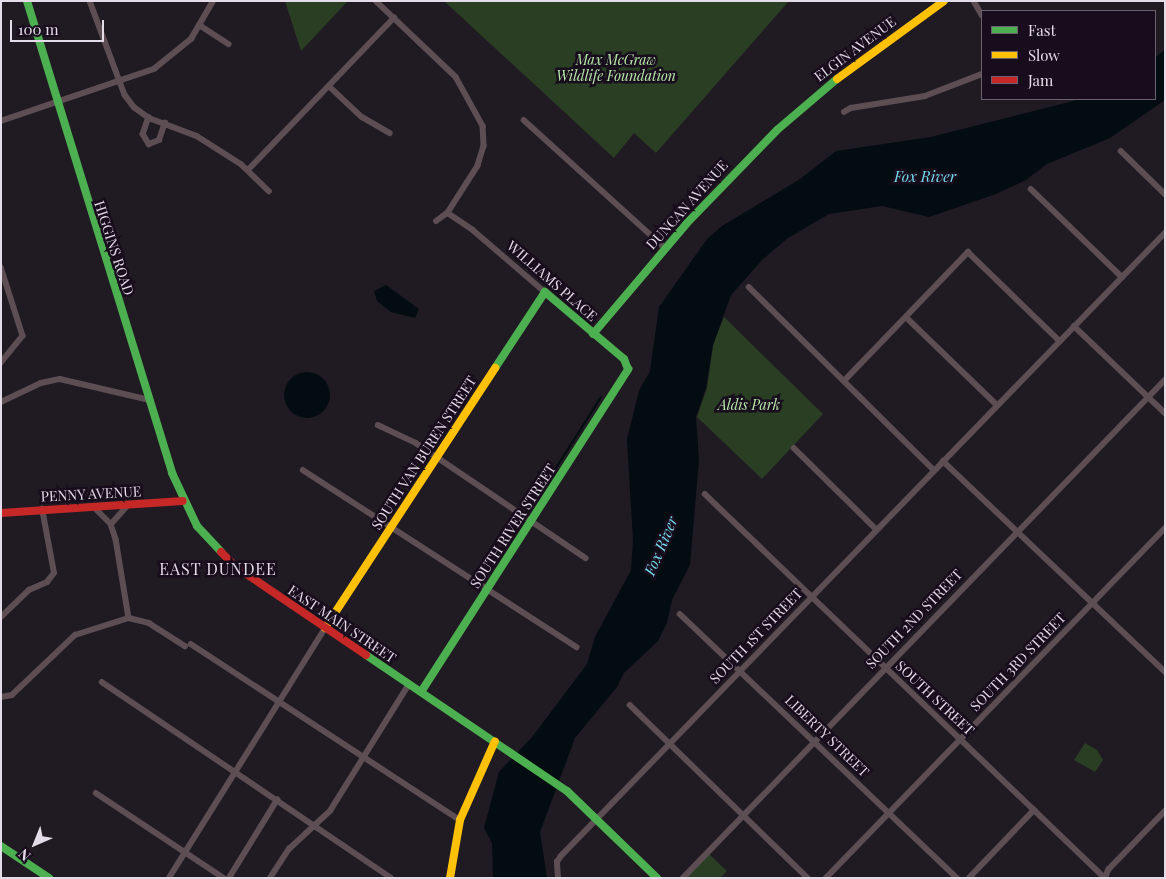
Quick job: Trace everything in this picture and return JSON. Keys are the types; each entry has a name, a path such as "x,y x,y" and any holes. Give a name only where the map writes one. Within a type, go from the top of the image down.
{"street":[{"name":"HIGGINS ROAD","path":"27,1 56,104 182,501"},
{"path":"90,1 120,83 129,102 149,118 191,133 248,170 269,191"},
{"path":"1,121 120,83 168,60 201,26 213,1"},
{"path":"376,1 456,77 482,123 484,149 478,166 448,213 437,220"},
{"name":"ELGIN AVENUE","path":"808,102 860,59 944,1"},
{"path":"974,1 981,13"},
{"path":"248,170 394,18"},
{"path":"201,26 229,44"},
{"path":"844,112 851,108 925,96 981,74"},
{"path":"329,86 362,117 390,133"},
{"name":"DUNCAN AVENUE","path":"593,334 665,248 745,160 808,102"},
{"path":"149,118 144,136 149,144 159,140 165,123"},
{"path":"524,120 665,248"},
{"path":"1121,151 1165,194"},
{"path":"1031,189 1122,277"},
{"name":"WILLIAMS PLACE","path":"448,213 473,230 626,361 628,367 626,374"},
{"path":"1165,233 943,461 1165,672"},
{"path":"844,381 968,252 1060,341"},
{"path":"1,267 21,328 22,340 1,363"},
{"path":"749,287 934,470"},
{"name":"SOUTH VAN BUREN STREET","path":"325,628 545,292"},
{"path":"906,317 997,405"},
{"path":"1074,326 1165,413"},
{"name":"SOUTH RIVER STREET","path":"421,692 626,374"},
{"path":"1,402 42,384 60,379 150,400"},
{"name":"SOUTH 2ND STREET","path":"683,878 1165,380"},
{"path":"378,425 406,437 586,558"},
{"path":"794,448 876,529"},
{"name":"SOUTH 1ST STREET","path":"558,878 558,858 670,745 943,461"},
{"path":"303,470 577,647"},
{"name":"SOUTH STREET","path":"705,494 1105,878"},
{"name":"PENNY AVENUE","path":"1,513 42,508 94,507 182,501"},
{"name":"EAST MAIN STREET","path":"182,501 202,533 225,558 565,790 657,878"},
{"path":"111,524 128,505"},
{"path":"94,507 111,524 119,552 129,618"},
{"path":"1,617 29,590 47,582 54,573 42,508"},
{"name":"SOUTH 3RD STREET","path":"826,878 1165,528"},
{"name":"LIBERTY STREET","path":"680,614 957,878"},
{"path":"1,696 12,695 75,635 129,618 149,623 188,645 278,702 460,820"},
{"path":"169,878 325,628"},
{"path":"102,682 391,878"},
{"path":"270,878 289,849 316,826 337,801 409,684"},
{"path":"630,705 808,878"},
{"path":"450,878 460,820 484,760 495,741"},
{"path":"96,792 224,878"},
{"path":"229,878 277,800"},
{"path":"968,878 1034,810"},
{"path":"1105,878 1108,870 1164,814"},
{"path":"1,846 38,875 49,878"}],"green space":[{"path":"285,1 348,1 301,51"},
{"name":"Max McGraw Wildlife Foundation","path":"444,1 789,1 656,153 634,133 614,158"},
{"name":"Aldis Park","path":"724,317 823,414 762,479 697,417 707,388 713,345"},
{"path":"1085,743 1097,750 1103,760 1095,772 1074,760"},
{"path":"708,853 727,871 720,878 684,878"}],"water":[{"name":"Fox River","path":"1165,50 1165,100 1110,138 1047,164 1026,180 996,194 929,217 882,206 829,214 788,238 763,259 731,295 713,345 706,388 696,417 699,460 690,565 672,600 667,623 658,641 624,673 617,687 575,738 540,832 547,878 493,878 492,843 484,828 499,772 532,737 587,664 595,637 631,570 633,540 627,439 639,391 650,371 659,307 707,239 722,226 800,179 836,151 931,137 1077,100 1156,100 1156,56"},
{"path":"386,285 419,309 415,318 391,312 377,301 374,291"},
{"path":"302,372 312,372 326,382 330,395 326,408 320,414 312,418 302,418 288,408 284,400 284,390 294,376"}],"waterway":[{"path":"538,472 549,479 601,397"}],"traffic: fast":[{"path":"27,1 172,473 197,526 221,552"},
{"path":"593,334 687,223 777,130 837,79"},
{"path":"421,692 628,369 624,359 545,292 495,368"},
{"path":"366,655 567,791 657,878"},
{"path":"1,846 49,878"}],"traffic: slow":[{"path":"837,79 944,1"},
{"path":"325,628 495,368"},
{"path":"450,878 460,820 495,741"}],"traffic: jam":[{"path":"1,513 183,501"},
{"path":"221,552 236,567 366,655"}],"district":[{"name":"EAST DUNDEE","path":"218,569"}]}
